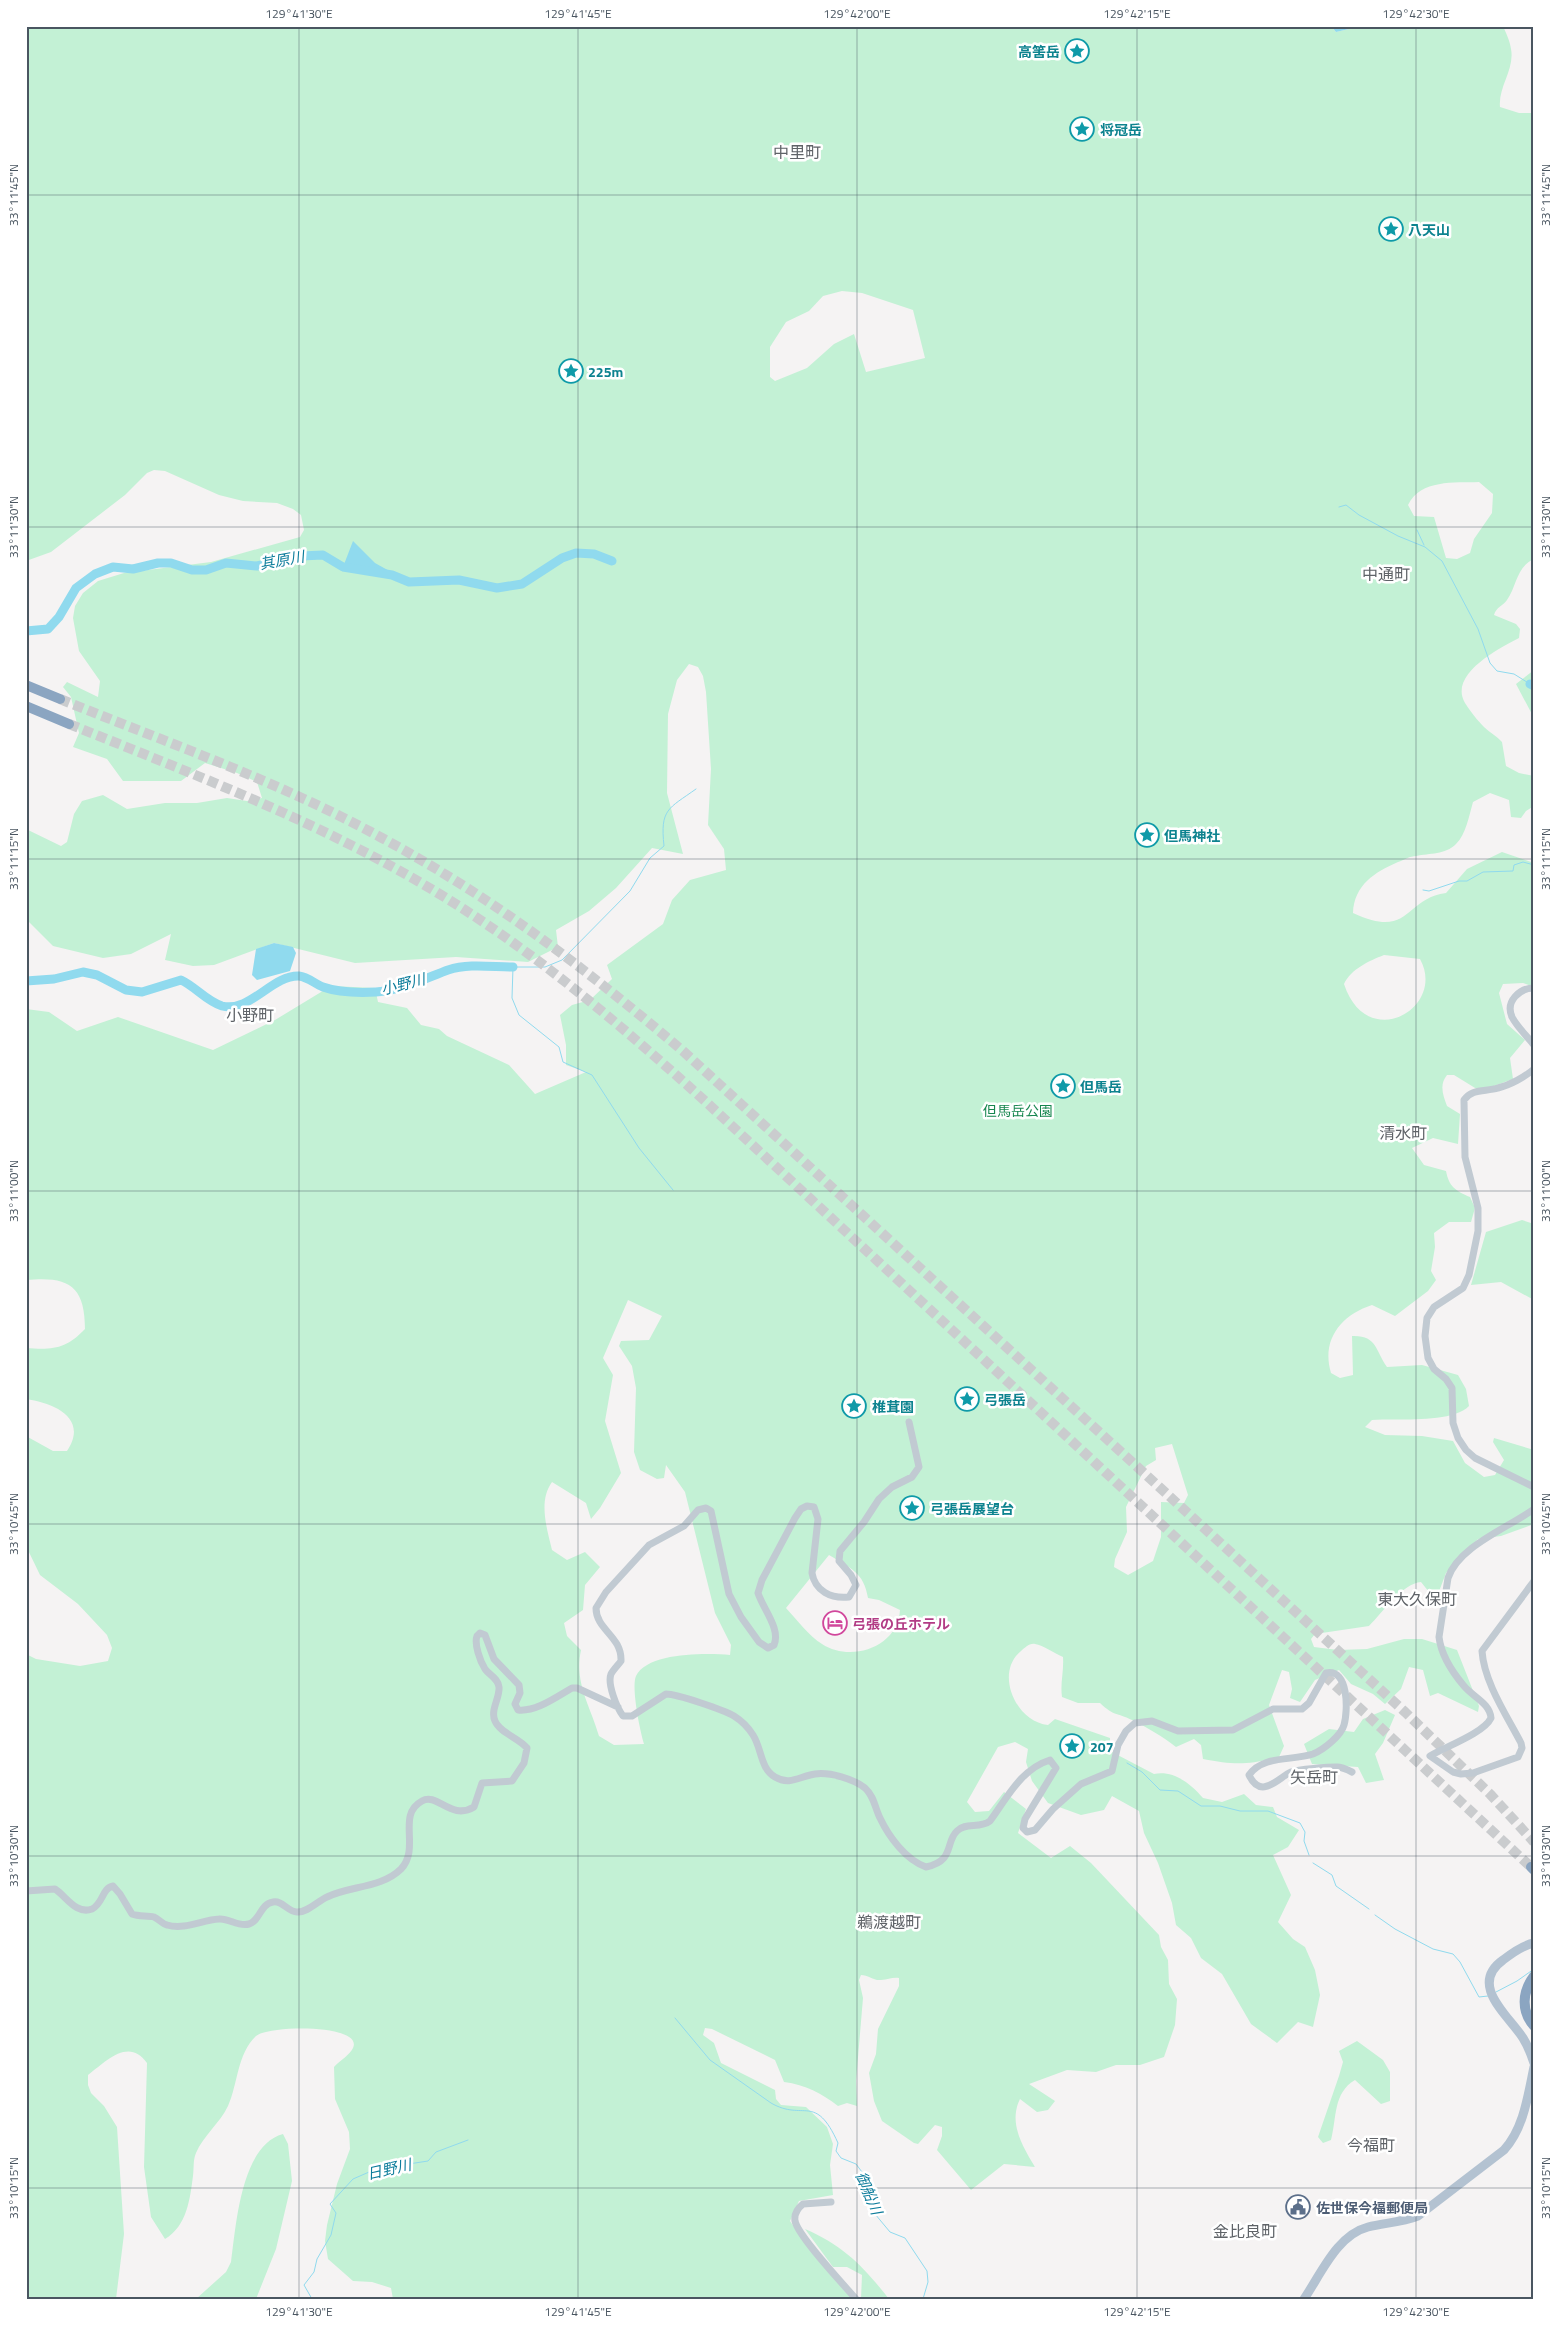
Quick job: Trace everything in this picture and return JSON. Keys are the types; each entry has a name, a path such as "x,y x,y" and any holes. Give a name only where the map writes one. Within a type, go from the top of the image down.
{"highway":[{"path":"26,685 60,699"},
{"path":"26,706 69,724"},
{"path":"1534,1976 1526,1988 1524,2002 1525,2011 1534,2026"},
{"path":"1534,1988 1531,1998 1534,2014"}],"main road":[{"path":"1304,2299 1336,2250 1348,2238 1369,2227 1403,2222 1418,2216 1504,2150 1513,2140 1520,2124 1534,2065 1531,2052 1522,2036 1503,2016 1496,2004 1490,1981 1498,1964 1512,1953 1534,1943"}],"street":[{"path":"1534,988 1521,990 1516,996 1511,1010 1512,1017 1534,1045"},
{"path":"1534,1069 1529,1074 1496,1089 1472,1092 1464,1100 1464,1158 1478,1208 1478,1231 1469,1275 1464,1288 1434,1307 1428,1318 1425,1336 1428,1358 1434,1370 1446,1379 1452,1388 1453,1423 1458,1438 1466,1450 1475,1458 1534,1488"},
{"path":"909,1422 919,1467 912,1477 892,1487 883,1495 840,1551 839,1561 851,1575 856,1585 849,1597 832,1596 818,1588 813,1581 812,1572 818,1519 814,1507 807,1506 795,1518 762,1580 758,1593 775,1629 776,1640 774,1645 768,1648 758,1642 741,1617 729,1594 711,1511 706,1508 698,1510 684,1526 649,1545 606,1592 596,1608 598,1620 616,1640 621,1655 621,1661 611,1673 610,1679 618,1707 623,1716 632,1716 660,1696 671,1694 733,1716 744,1723 753,1734 760,1747 765,1768 776,1777 785,1781 794,1781 814,1774 822,1774 860,1785 870,1792 880,1819 907,1857 926,1867 942,1860 950,1850 954,1833 959,1828 984,1826 990,1821 1022,1777 1033,1766 1050,1760 1056,1768 1025,1819 1023,1828 1027,1832 1035,1830 1053,1809 1082,1784 1112,1771 1118,1745 1126,1731 1135,1723 1152,1722 1178,1732 1233,1730 1273,1709 1302,1709 1309,1703 1326,1672 1331,1671 1338,1674 1344,1688 1346,1710 1343,1727 1339,1734 1313,1754 1268,1762 1253,1769 1249,1775 1252,1781 1260,1785 1272,1786 1290,1772 1339,1767 1352,1772"},
{"path":"1534,1509 1485,1539 1468,1552 1451,1571 1448,1578 1438,1637 1440,1646 1464,1686 1489,1710 1491,1718 1484,1727 1459,1743 1430,1756 1453,1772 1473,1773 1518,1758 1521,1753 1521,1743 1493,1687 1482,1660 1482,1651 1534,1581"},
{"path":"26,1891 42,1892 54,1889 75,1907 84,1910 92,1909 98,1904 107,1889 113,1886 132,1914 139,1917 152,1917 164,1925 180,1927 220,1919 248,1925 254,1922 263,1907 272,1902 280,1903 289,1910 299,1912 329,1896 352,1891 384,1879 401,1869 408,1857 411,1838 409,1816 414,1806 424,1799 454,1811 467,1811 474,1807 482,1783 512,1781 524,1764 528,1748 495,1721 495,1705 499,1688 497,1681 485,1668 476,1644 477,1636 480,1633 485,1635 494,1659 519,1685 520,1693 515,1704 518,1710 526,1711 536,1707 572,1688 577,1688 618,1707"},
{"path":"830,2202 803,2204 796,2211 795,2222 856,2299"}],"green space":[{"name":"但馬岳公園","path":"26,26 1331,26 1336,32 1362,26 1503,26 1510,43 1512,56 1509,71 1501,92 1500,107 1519,113 1534,113 1534,559 1528,562 1520,572 1507,600 1496,610 1494,615 1516,624 1520,629 1519,638 1478,663 1464,682 1462,692 1465,703 1474,716 1502,742 1506,766 1519,773 1534,776 1534,806 1526,811 1521,818 1511,817 1509,800 1490,793 1473,802 1465,830 1452,848 1442,852 1409,857 1381,870 1362,887 1354,903 1353,913 1372,920 1386,922 1397,920 1421,902 1446,893 1467,869 1502,852 1534,863 1534,987 1523,983 1503,984 1499,993 1507,1024 1525,1040 1510,1058 1513,1079 1480,1091 1454,1075 1447,1075 1443,1083 1444,1098 1447,1106 1460,1114 1458,1144 1433,1138 1412,1148 1424,1165 1446,1171 1451,1185 1470,1197 1475,1208 1471,1222 1449,1222 1434,1233 1435,1247 1431,1271 1436,1280 1428,1291 1395,1316 1372,1305 1351,1315 1336,1330 1331,1340 1329,1361 1331,1373 1340,1378 1353,1375 1352,1336 1360,1336 1371,1341 1387,1367 1422,1365 1458,1375 1466,1389 1469,1406 1461,1412 1437,1418 1372,1420 1365,1427 1385,1435 1422,1436 1453,1441 1465,1463 1484,1477 1495,1475 1504,1460 1493,1442 1494,1438 1534,1450 1534,1524 1501,1536 1478,1539 1446,1573 1438,1594 1429,1592 1421,1582 1414,1584 1400,1593 1369,1626 1315,1634 1311,1639 1314,1647 1338,1650 1367,1649 1404,1639 1422,1639 1457,1650 1479,1706 1478,1712 1438,1693 1430,1696 1423,1670 1409,1667 1401,1689 1385,1704 1373,1694 1351,1684 1339,1670 1315,1680 1300,1702 1290,1698 1292,1689 1289,1672 1282,1670 1269,1705 1284,1746 1279,1757 1250,1763 1224,1762 1203,1759 1201,1745 1194,1739 1176,1747 1149,1729 1112,1712 1100,1703 1078,1703 1062,1697 1063,1657 1042,1646 1033,1644 1026,1647 1013,1660 1009,1671 1012,1695 1018,1706 1026,1715 1037,1722 1048,1725 1055,1719 1110,1738 1110,1751 1154,1774 1168,1774 1182,1779 1203,1798 1222,1802 1244,1794 1256,1805 1273,1807 1277,1817 1299,1830 1288,1847 1273,1855 1291,1895 1278,1922 1293,1939 1305,1947 1315,1970 1320,1995 1313,2027 1298,2022 1277,2043 1251,2024 1222,1974 1201,1958 1191,1938 1176,1925 1172,1903 1158,1863 1144,1833 1139,1811 1112,1796 1104,1810 1081,1815 1048,1803 1032,1781 1026,1762 1028,1749 1015,1742 998,1747 967,1802 975,1812 989,1811 1004,1792 1026,1809 1018,1833 1051,1858 1070,1846 1091,1863 1159,1935 1161,1947 1168,1960 1169,1984 1177,1999 1175,2025 1164,2057 1140,2065 1116,2065 1096,2072 1067,2070 1029,2084 1055,2101 1048,2110 1037,2112 1020,2099 1017,2108 1016,2126 1018,2134 1035,2167 1004,2164 971,2190 937,2150 942,2136 942,2127 935,2125 918,2144 914,2143 882,2121 874,2101 869,2073 876,2054 878,2029 899,1986 899,1978 878,1980 861,1975 859,1980 863,1998 856,2081 857,2106 847,2103 838,2106 813,2090 784,2082 775,2060 712,2029 705,2028 703,2035 714,2043 721,2063 775,2090 776,2099 781,2105 806,2107 827,2127 833,2144 830,2165 833,2195 799,2201 790,2221 809,2249 852,2299 393,2299 391,2288 372,2282 353,2281 328,2259 325,2241 337,2184 350,2149 349,2132 335,2099 334,2067 352,2051 353,2040 344,2034 331,2031 295,2029 264,2032 256,2036 245,2051 228,2106 195,2155 190,2194 183,2219 172,2234 165,2239 151,2217 144,2167 147,2063 140,2055 133,2052 125,2052 110,2058 88,2075 88,2085 91,2093 104,2106 117,2127 124,2234 116,2299 26,2299 26,1654 36,1659 80,1666 108,1661 112,1648 107,1635 78,1604 40,1575 26,1546 26,1436 53,1451 67,1451 73,1439 74,1430 71,1421 65,1414 47,1404 26,1399 26,1348 44,1349 58,1347 72,1341 85,1329 82,1302 71,1286 53,1280 26,1280 26,1009 49,1012 77,1031 118,1017 213,1050 275,1020 331,986 375,988 378,1002 407,1008 421,1025 439,1029 447,1036 509,1065 535,1094 586,1072 566,1065 566,1045 560,1015 572,1005 590,1000 612,979 607,965 663,924 672,900 690,880 726,870 724,849 708,825 711,769 706,692 703,676 698,667 689,664 677,680 668,714 667,793 683,854 652,848 616,888 589,911 556,930 558,947 528,962 456,957 355,963 274,943 214,965 193,966 165,960 171,934 131,954 103,958 53,946 29,922 26,924 26,829 61,846 67,842 74,814 82,801 103,795 127,809 165,803 197,803 227,798 247,801 262,798 257,782 237,773 205,763 181,781 123,781 107,759 73,747 79,733 71,697 63,687 67,682 98,697 100,681 79,651 73,618 75,606 83,593 98,581 124,573 211,562 300,537 304,530 301,515 293,509 277,503 243,501 219,495 165,471 154,470 147,473 125,495 51,552 26,561","holes":["842,291 862,293 913,310 925,358 866,372 854,334 834,344 807,368 775,381 770,377 770,347 786,322 809,311 823,296","1479,482 1493,494 1492,513 1474,539 1470,553 1457,559 1446,558 1434,517 1414,516 1408,505 1421,491 1439,484","1384,955 1420,959 1425,977 1423,993 1414,1007 1401,1016 1385,1020 1369,1017 1355,1005 1344,984 1351,974 1372,960","628,1300 662,1316 649,1340 621,1341 619,1346 632,1366 636,1388 634,1452 640,1470 657,1479 664,1478 666,1465 685,1492 715,1613 731,1645 730,1655 693,1654 665,1658 643,1668 636,1676 635,1699 644,1744 614,1745 599,1736 581,1684 579,1662 581,1650 567,1636 564,1623 583,1610 585,1585 600,1567 585,1552 567,1560 552,1550 545,1515 545,1498 552,1482 586,1503 591,1519 600,1508 621,1473 605,1421 613,1375 603,1358","1172,1444 1188,1495 1184,1503 1161,1502 1161,1537 1153,1561 1128,1575 1114,1567 1115,1559 1127,1532 1126,1507 1146,1466 1156,1460 1155,1448","829,1555 850,1567 859,1576 866,1589 868,1598 879,1600 900,1610 897,1623 891,1634 871,1648 859,1651 846,1652 834,1650 817,1641 786,1608"]},
{"path":"1534,670 1534,718 1516,684"},
{"path":"1522,1220 1534,1224 1534,1300 1501,1282 1471,1285 1486,1232"},
{"path":"1385,1710 1395,1715 1383,1743 1375,1754 1384,1780 1366,1783 1358,1767 1312,1764 1304,1744 1329,1729 1354,1732 1363,1719"},
{"path":"1357,2041 1383,2060 1390,2072 1390,2101 1381,2104 1355,2080 1348,2085 1339,2099 1331,2140 1323,2143 1318,2137 1343,2062 1339,2051"},
{"path":"283,2134 288,2144 292,2181 276,2249 256,2299 196,2299 226,2272 231,2262 235,2228 249,2170 258,2154 269,2141"},
{"path":"805,2229 831,2242 852,2258 889,2299 861,2299 862,2275 847,2267 833,2267"}],"water":[{"path":"1331,26 1362,26 1336,32"},
{"path":"353,541 375,563 393,573 392,575 343,567"},
{"path":"274,943 293,947 296,953 290,971 257,980 252,975 256,949"}],"waterway":[{"path":"1339,507 1346,505 1359,515 1398,536 1425,547 1442,561 1478,629 1490,663 1497,671 1514,674 1530,684"},
{"path":"1417,530 1424,545"},
{"name":"其原川","path":"26,631 48,629 59,617 76,588 95,574 113,567 133,569 158,563 171,563 192,570 206,570 226,563 257,566 301,556 323,555 343,567 392,575 409,582 459,580 497,588 522,584 562,558 576,553 594,554 612,561"},
{"path":"1530,684 1534,686"},
{"name":"小野川","path":"673,1190 639,1148 592,1075 563,1062 559,1047 519,1015 512,998 513,967 545,967 562,960 630,891 650,858 664,846 663,824 668,811 696,789"},
{"path":"1423,890 1429,891 1459,881 1467,881 1483,872 1513,871 1514,865 1523,862 1534,865"},
{"name":"小野川","path":"26,981 54,979 83,972 97,975 126,990 142,992 181,980 216,1004 232,1007 252,999 289,977 299,976 323,987 336,990 369,992 404,987 456,968 472,966 513,967"},
{"path":"1127,1763 1142,1772 1160,1790 1178,1791 1201,1806 1220,1806 1240,1811 1268,1811 1300,1823 1305,1832 1304,1841 1309,1855"},
{"path":"1313,1863 1332,1875 1336,1886 1369,1909"},
{"path":"1375,1915 1395,1929 1433,1949 1453,1954 1460,1962 1479,1997 1488,1996"},
{"path":"1496,1992 1534,1969"},
{"name":"御船川","path":"675,2018 710,2060 771,2103 782,2108 815,2113 830,2127 838,2143 836,2151 841,2158 856,2164 865,2176 875,2214 890,2232 905,2238 927,2271 928,2282 923,2299"},
{"name":"日野川","path":"312,2299 304,2285 314,2272 317,2259 331,2235 336,2213 330,2204 353,2179 376,2169 428,2161 436,2152 468,2140"}],"tunnel":[{"path":"60,699 264,781 382,838 463,885 575,964 683,1051 1405,1712 1490,1794 1534,1842"},
{"path":"69,724 262,803 355,847 446,898 481,920 548,968 643,1046 705,1101 1531,1867"}],"place":[{"name":"高筈岳","path":"1077,51"},
{"name":"将冠岳","path":"1082,129"},
{"name":"八天山","path":"1391,229"},
{"name":"225m","path":"571,371"},
{"name":"但馬神社","path":"1147,835"},
{"name":"但馬岳","path":"1063,1086"},
{"name":"弓張岳","path":"967,1399"},
{"name":"椎茸園","path":"854,1406"},
{"name":"弓張岳展望台","path":"912,1508"},
{"name":"弓張の丘ホテル","path":"835,1623"},
{"name":"207","path":"1072,1746"},
{"name":"佐世保今福郵便局","path":"1298,2207"}],"district":[{"name":"中里町","path":"797,152"},
{"name":"中通町","path":"1386,574"},
{"name":"小野町","path":"250,1015"},
{"name":"清水町","path":"1403,1133"},
{"name":"東大久保町","path":"1417,1599"},
{"name":"矢岳町","path":"1314,1777"},
{"name":"鵜渡越町","path":"889,1922"},
{"name":"今福町","path":"1371,2145"},
{"name":"金比良町","path":"1245,2231"}]}
